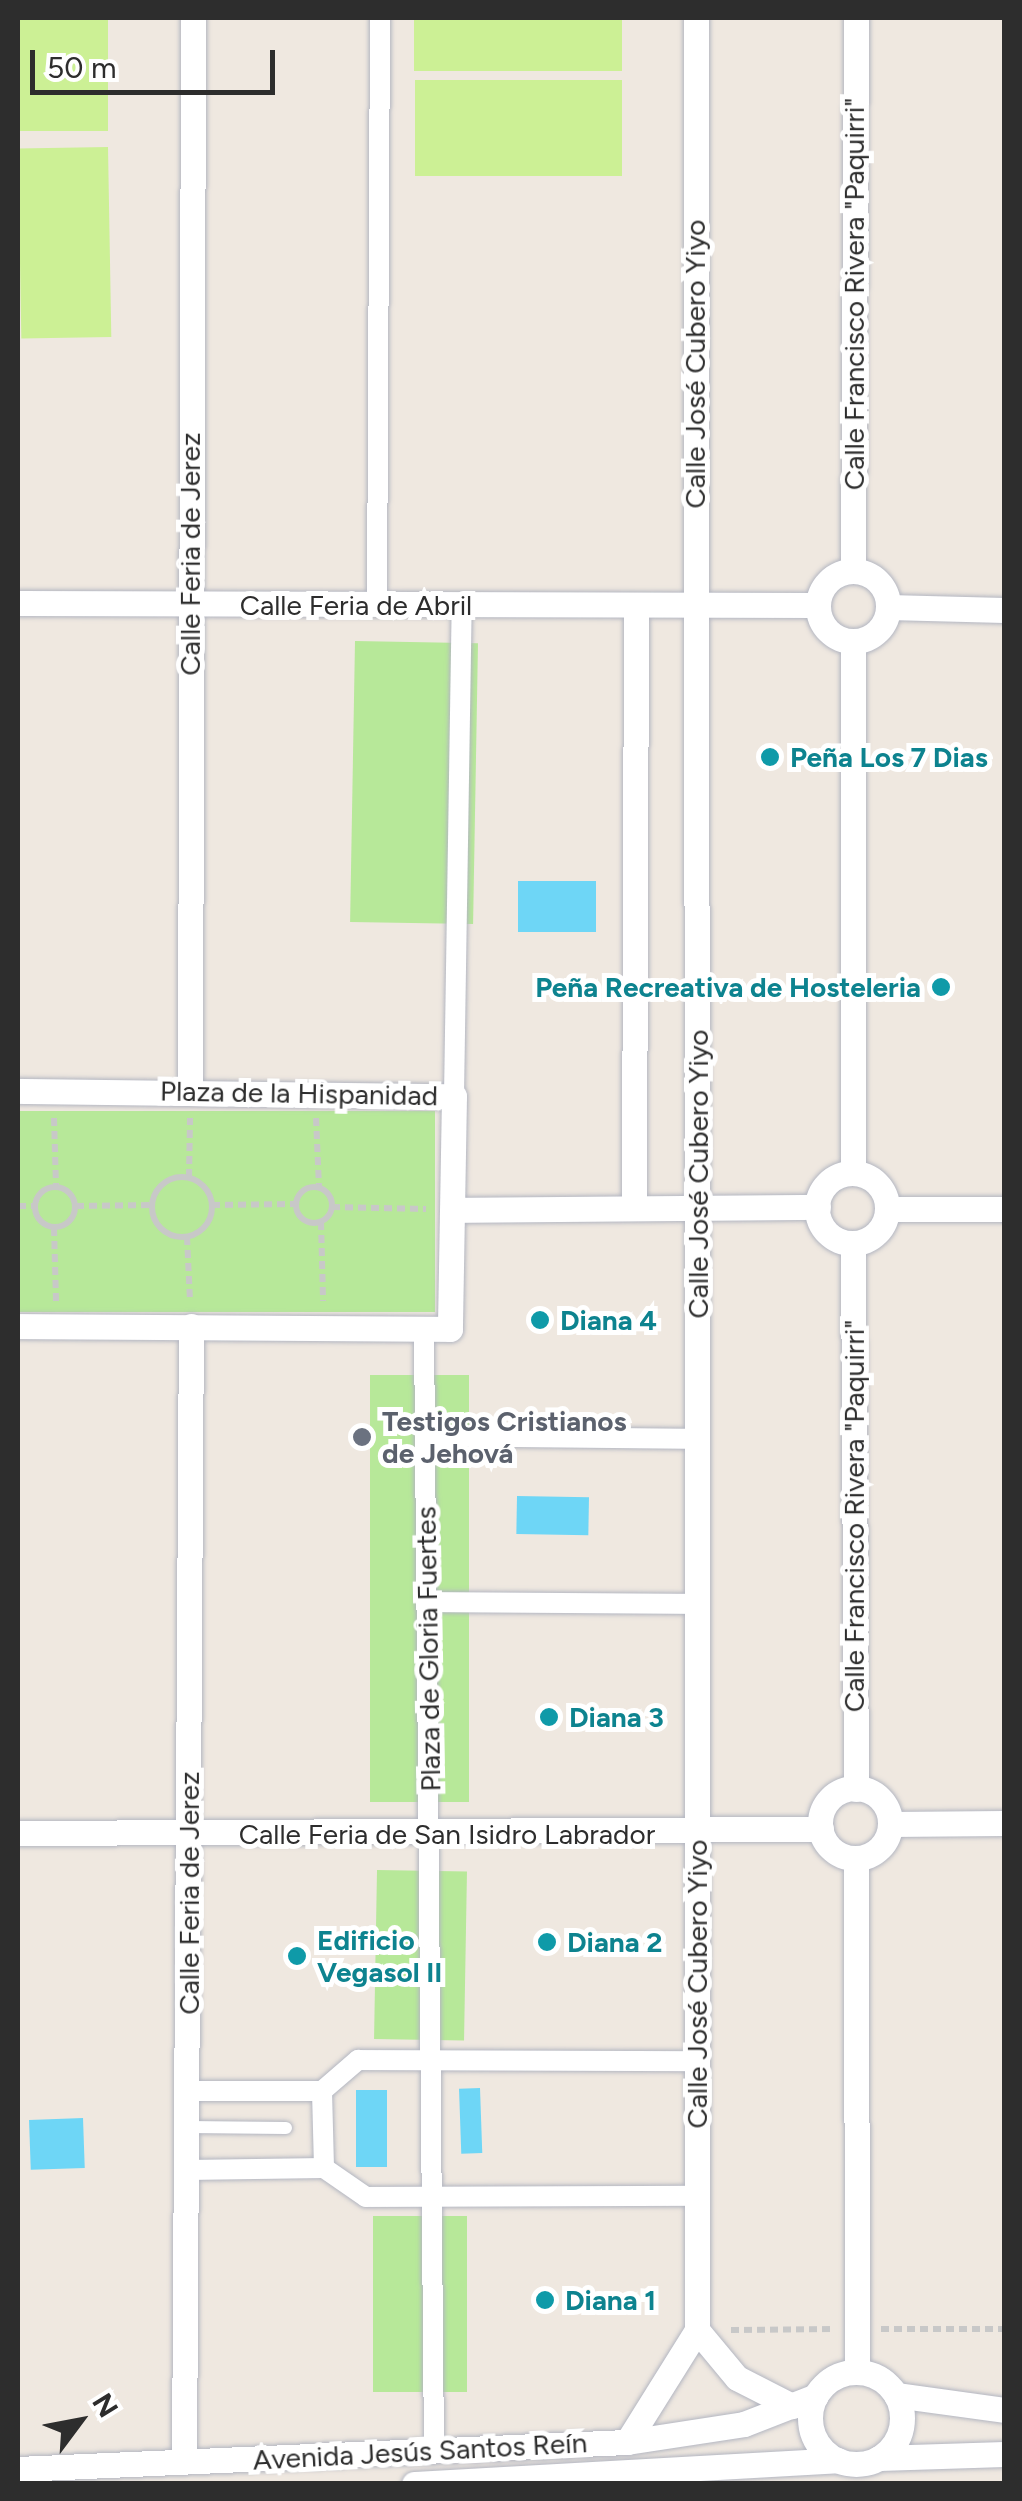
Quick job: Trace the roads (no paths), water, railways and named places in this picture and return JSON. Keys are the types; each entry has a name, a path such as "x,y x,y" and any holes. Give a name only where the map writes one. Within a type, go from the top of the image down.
{"street":[{"name":"Calle Feria de Jerez","path":"190,1090 193,18"},
{"path":"377,606 380,18"},
{"name":"Calle José Cubero Yiyo","path":"696,18 694,606 700,1440 697,2330"},
{"name":"Calle Francisco Rivera \"Paquirri\"","path":"853,571 856,18"},
{"path":"853,571 881,586 888,607 881,627 853,641 824,626 818,606 833,578 853,571"},
{"name":"Calle Feria de Abril","path":"18,604 818,606"},
{"path":"454,1096 462,606"},
{"path":"634,1207 636,606"},
{"path":"888,607 1004,610"},
{"path":"853,641 853,1173"},
{"name":"Plaza de la Hispanidad","path":"18,1090 315,1091 454,1096 450,1329 424,1328"},
{"path":"853,1173 881,1188 887,1209 873,1236 853,1243 824,1228 818,1207 832,1179 853,1173"},
{"path":"452,1210 818,1207"},
{"path":"887,1209 1004,1209"},
{"name":"Calle Francisco Rivera \"Paquirri\"","path":"853,1243 856,1788"},
{"path":"18,1326 424,1328"},
{"name":"Calle Feria de Jerez","path":"184,2461 191,1326"},
{"name":"Plaza de Gloria Fuertes","path":"424,1328 434,2450"},
{"path":"426,1436 700,1440"},
{"path":"428,1602 698,1604"},
{"path":"856,1788 876,1795 890,1824 884,1844 856,1858 835,1852 821,1829 828,1802 856,1788"},
{"path":"890,1824 1004,1823"},
{"name":"Calle Feria de San Isidro Labrador","path":"18,1833 697,1833 821,1829"},
{"path":"856,1858 858,2372"},
{"path":"187,2091 322,2091 358,2060 697,2060"},
{"path":"322,2091 324,2168"},
{"path":"187,2170 324,2168 366,2198 697,2196"},
{"path":"626,2442 697,2330 737,2378 804,2401 858,2372"},
{"path":"858,2372 896,2395 1004,2410"},
{"path":"879,2458 898,2437 896,2395"},
{"path":"804,2401 816,2440 838,2460 1004,2454"},
{"name":"Avenida Jesús Santos Reín","path":"18,2469 626,2442 729,2428 804,2401"},
{"name":"Avenida Jesús Santos Reín","path":"414,2484 838,2460"}],"lane":[{"path":"187,2127 286,2128"}],"water":[{"path":"518,881 596,881 596,932 518,932"},
{"path":"517,1496 589,1497 588,1535 516,1534"},
{"path":"480,2088 482,2153 461,2154 459,2089"},
{"path":"356,2090 387,2090 387,2167 356,2167"},
{"path":"83,2118 85,2168 31,2170 29,2120"}],"place":[{"name":"Peña Los 7 Dias","path":"770,757"},
{"name":"Peña Recreativa de Hosteleria","path":"941,987"},
{"name":"Diana 4","path":"540,1320"},
{"name":"Testigos Cristianos de Jehová","path":"362,1437"},
{"name":"Diana 3","path":"549,1717"},
{"name":"Diana 2","path":"547,1942"},
{"name":"Edificio Vegasol II","path":"297,1956"},
{"name":"Diana 1","path":"545,2300"}]}
